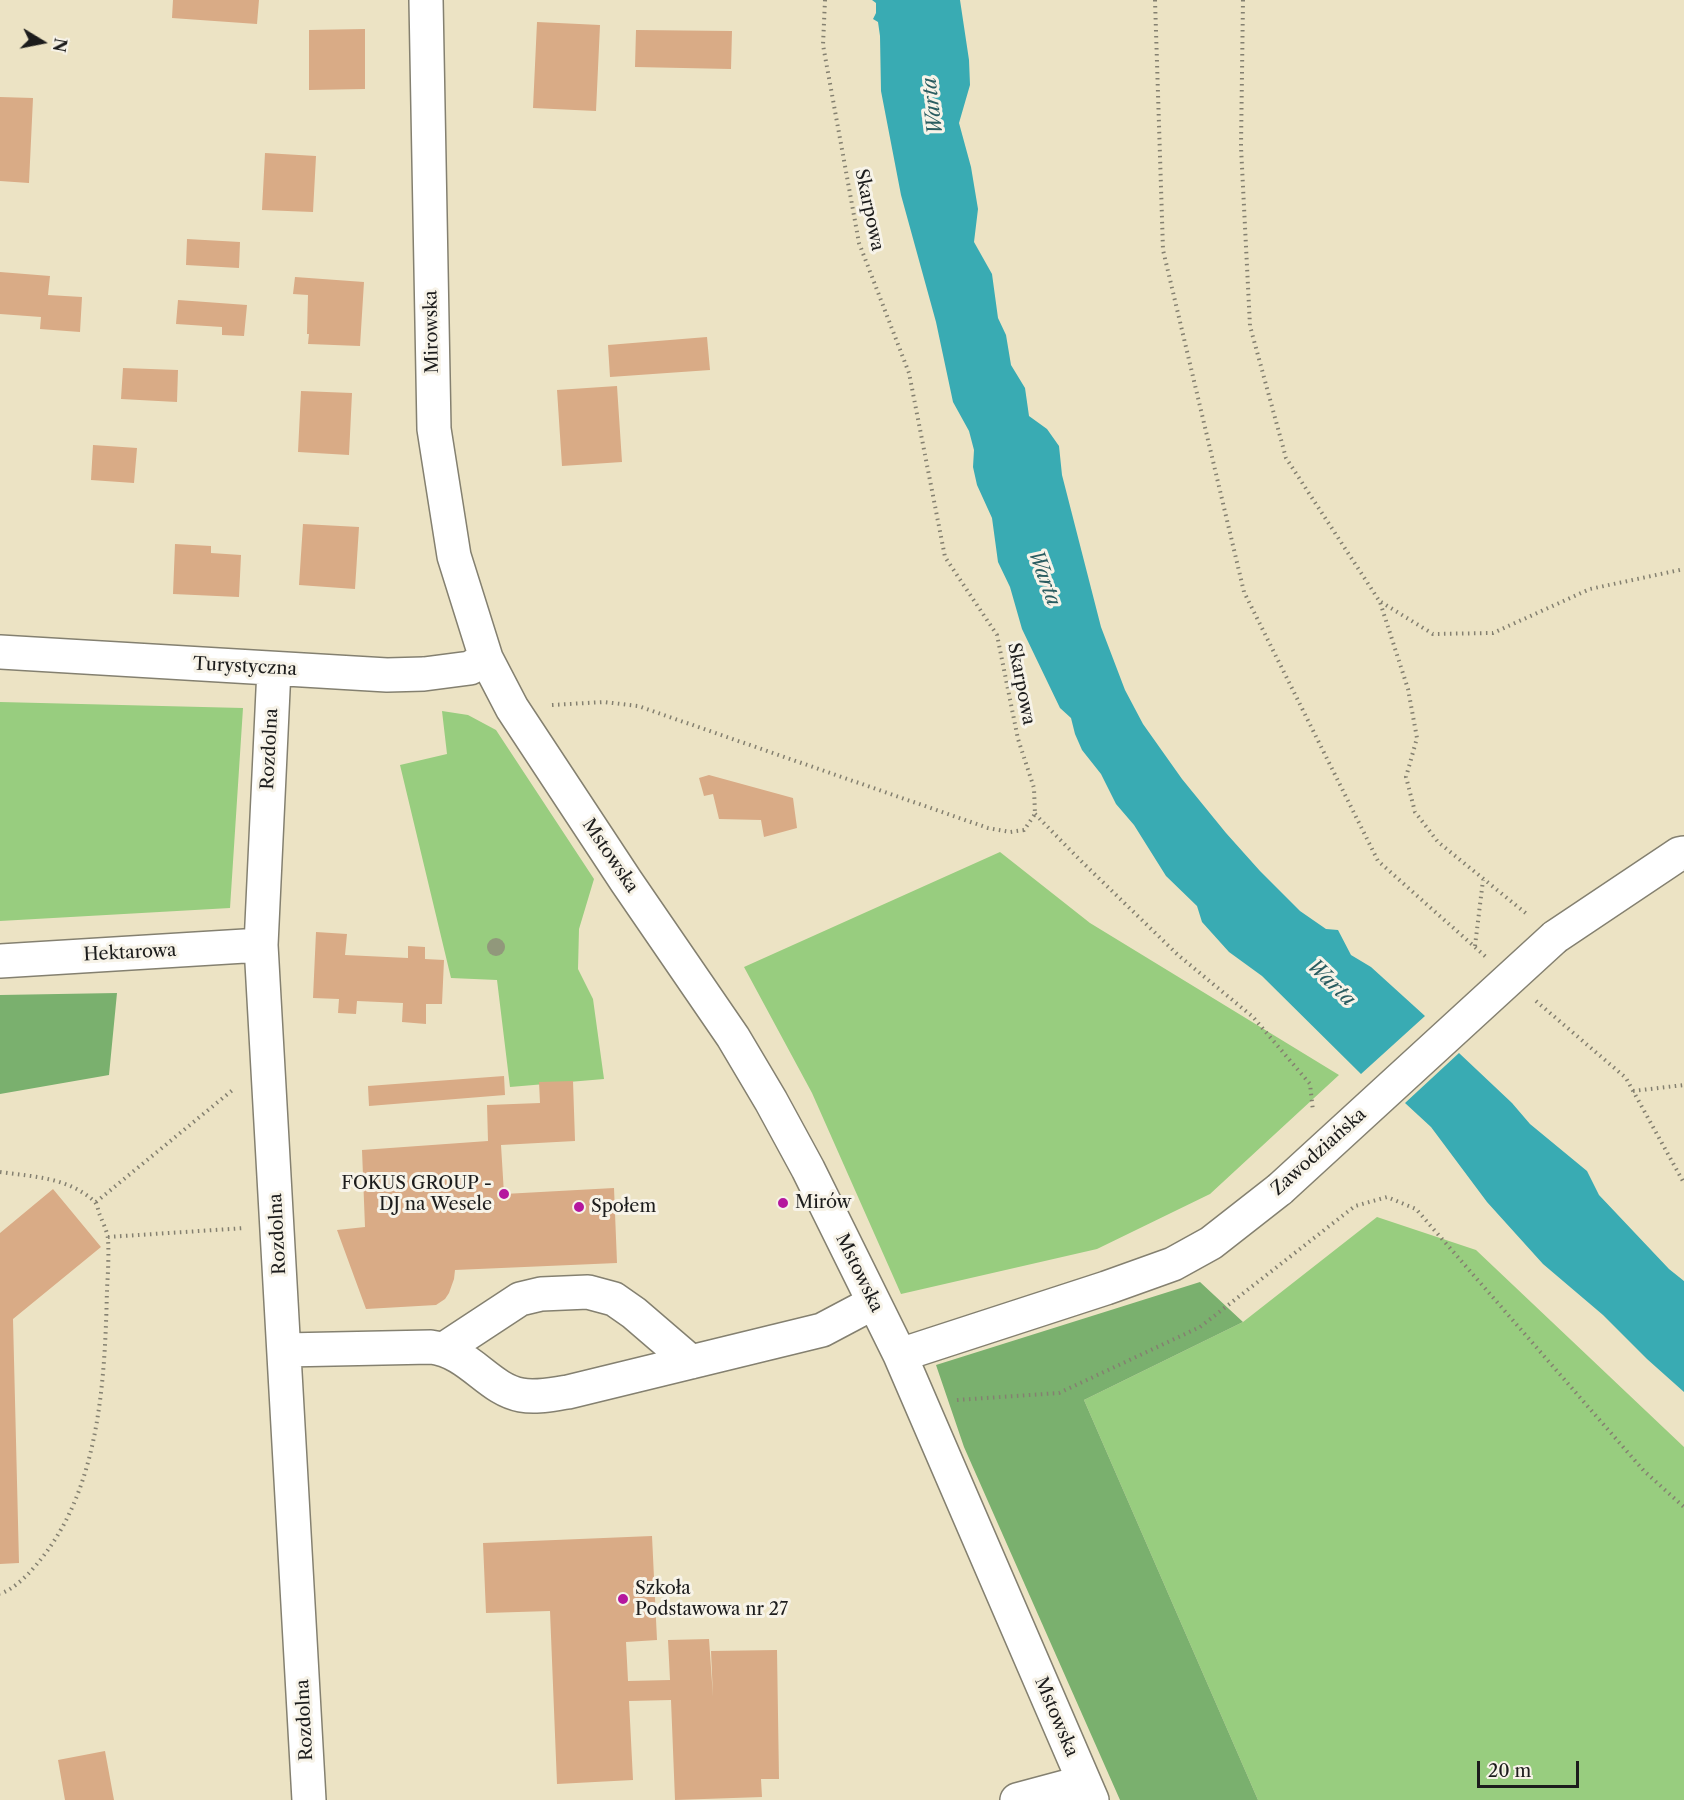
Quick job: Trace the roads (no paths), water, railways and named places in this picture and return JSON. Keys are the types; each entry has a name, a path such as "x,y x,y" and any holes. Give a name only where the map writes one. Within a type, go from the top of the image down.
{"street":[{"name":"Mirowska","path":"426,0 434,429 454,556 486,658"},
{"name":"Turystyczna","path":"0,652 387,675 424,674 470,668 486,658"},
{"name":"Mstowska","path":"486,658 512,708 744,1055 808,1169 900,1355 1088,1791"},
{"name":"Rozdolna","path":"274,669 261,945 309,1800"},
{"name":"Zawodziańska","path":"900,1355 1173,1264 1211,1243 1280,1189 1556,937 1679,854 1684,853"},
{"name":"Hektarowa","path":"0,961 261,945"},
{"path":"444,1349 520,1299 541,1294 588,1292 614,1299 634,1313 691,1362"},
{"path":"285,1350 431,1347 444,1349 471,1364 506,1390 522,1395 545,1395 568,1392 822,1330 873,1303"},
{"path":"1017,1800 1088,1791"}],"water":[{"name":"Warta","path":"872,0 960,0 969,60 970,85 959,123 971,167 978,209 974,242 992,274 998,318 1006,335 1011,365 1025,388 1029,416 1047,429 1059,446 1062,475 1101,627 1125,690 1143,724 1182,779 1260,871 1300,911 1326,929 1338,930 1351,955 1371,967 1425,1016 1361,1074 1262,976 1229,952 1202,922 1197,906 1166,876 1134,825 1116,804 1101,774 1082,750 1071,718 1060,708 1022,629 1010,587 998,562 992,518 977,485 973,467 974,450 969,431 953,402 936,322 901,195 881,91 880,36 878,22 873,19 876,13 876,3"},
{"path":"1459,1053 1512,1103 1530,1124 1587,1171 1599,1195 1669,1269 1684,1281 1684,1392 1603,1315 1543,1264 1487,1202 1431,1127 1405,1103"}],"place":[{"name":"FOKUS GROUP - DJ na Wesele","path":"504,1194"},
{"name":"Mirów","path":"783,1203"},
{"name":"Społem","path":"579,1207"},
{"name":"Szkoła Podstawowa nr 27","path":"623,1599"}]}
